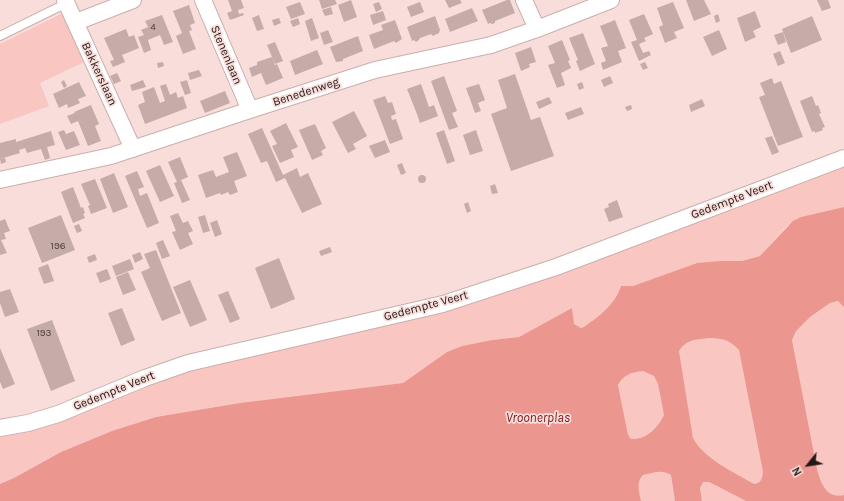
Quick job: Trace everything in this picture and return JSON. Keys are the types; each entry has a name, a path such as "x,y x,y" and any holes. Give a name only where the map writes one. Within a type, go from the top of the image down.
{"street":[{"path":"76,22 133,0"},
{"name":"Stenenlaan","path":"202,0 250,110"},
{"path":"524,0 537,29"},
{"name":"Benedenweg","path":"0,180 111,156 375,70 491,45 611,0"},
{"name":"Bakkerslaan","path":"66,1 133,149"},
{"name":"Gedempte Veert","path":"0,428 33,422 58,414 145,378 188,363 443,304 556,267 844,158"}],"lane":[{"path":"0,36 66,1"}],"shaded area":[{"path":"63,13 84,62 40,83 49,106 0,124 0,44"},
{"path":"844,165 844,207 801,217 787,226 760,256 742,261 697,263 633,286 622,286 616,299 601,314 584,327 581,328 574,324 572,308 519,337 492,340 462,346 447,352 403,383 240,403 156,417 112,431 61,452 0,484 0,432 150,381 556,272 666,234 769,191"},
{"path":"838,301 844,307 844,495 838,496 833,495 825,489 820,480 792,340 796,331 810,317 830,303"},
{"path":"709,338 726,340 739,350 763,472 761,480 754,484 712,459 698,446 693,438 679,351 688,342"},
{"path":"643,371 654,376 658,384 664,415 655,429 651,432 642,438 631,439 628,436 618,385 622,379 628,375"},
{"path":"661,471 667,472 671,475 675,501 641,501 639,494 639,481 643,475"},
{"path":"702,482 709,482 746,501 702,501 700,488"}],"water":[{"name":"Vroonerplas","path":"844,207 844,307 838,301 830,303 810,317 796,331 792,340 817,469 825,489 833,495 844,495 844,501 746,501 709,482 703,482 700,488 702,501 675,501 671,475 661,472 643,475 639,481 639,494 641,501 0,501 0,484 61,452 112,431 156,417 240,403 403,383 447,352 462,346 492,340 519,337 572,308 574,324 581,328 584,327 611,304 619,293 621,286 633,286 697,263 742,261 760,256 793,221 801,217","holes":["709,338 726,340 739,350 763,472 761,480 758,483 754,484 712,459 698,446 693,438 679,351 688,342","643,371 654,376 658,384 664,415 655,429 651,432 642,438 631,439 628,435 618,385 622,379 628,375"]}],"building":[{"path":"228,0 241,0 244,8 238,10 239,14 243,13 244,15 230,20 227,13 232,11"},
{"path":"319,0 335,0 337,4 322,9"},
{"path":"351,0 357,17 344,22 338,5"},
{"path":"445,0 460,0 462,3 449,8"},
{"path":"510,0 515,13 495,21 495,23 488,24 482,10"},
{"path":"686,0 704,0 711,14 694,21"},
{"path":"817,0 828,0 831,8 822,11"},
{"path":"300,2 305,14 291,19 286,7"},
{"path":"379,2 382,9 376,12 373,4"},
{"path":"420,2 424,12 411,17 407,7"},
{"path":"673,2 684,28 674,32 677,38 665,43 659,27 663,25 657,8"},
{"path":"189,5 195,23 190,25 192,30 189,31 196,49 183,54 176,36 182,33 173,11"},
{"path":"331,7 333,14 325,16 322,10"},
{"path":"472,8 478,21 450,32 445,19"},
{"path":"383,11 386,20 373,25 370,15"},
{"path":"755,11 761,27 753,31 756,37 745,42 737,18"},
{"path":"644,14 653,34 644,38 646,41 639,44 643,53 649,51 651,55 639,61 631,42 637,40 629,20"},
{"path":"718,14 720,21 716,23 714,16"},
{"path":"162,15 173,42 164,45 160,35 148,40 151,50 144,53 138,37 144,35 141,30 148,27 145,21"},
{"path":"259,15 264,29 257,31 252,18"},
{"path":"435,16 440,30 439,33 433,36 431,34 420,38 416,42 414,40 412,41 407,27"},
{"path":"812,16 822,40 791,53 782,29"},
{"path":"279,18 281,23 274,26 272,20"},
{"path":"298,18 300,24 293,27 290,21"},
{"path":"312,18 319,38 311,41 305,21"},
{"path":"395,20 402,39 396,43 394,41 374,49 369,35 383,30 381,25"},
{"path":"615,20 626,48 618,51 622,62 603,70 601,63 606,61 601,48 608,46 600,26"},
{"path":"126,29 129,37 134,35 139,48 122,55 125,62 113,67 110,61 114,60 104,38"},
{"path":"328,30 333,42 324,45 320,33"},
{"path":"719,30 727,49 712,56 703,37"},
{"path":"783,32 786,42 778,45 774,35"},
{"path":"583,33 595,64 580,71 576,61 578,60 569,38"},
{"path":"358,36 363,51 343,59 343,61 336,62 330,47"},
{"path":"562,40 570,60 568,61 571,68 561,73 565,85 557,88 548,65 555,63 548,46"},
{"path":"275,42 283,61 275,64 267,45"},
{"path":"531,47 536,62 529,64 530,67 521,71 515,53"},
{"path":"317,50 323,64 295,75 290,61"},
{"path":"780,51 785,63 778,66 773,54"},
{"path":"272,57 283,78 266,85 261,73 252,77 249,68 257,65 257,62"},
{"path":"163,62 164,66 158,68 157,63"},
{"path":"645,62 648,68 643,70 640,64"},
{"path":"199,70 202,76 190,80 188,73"},
{"path":"117,73 121,81 114,84 110,76"},
{"path":"515,74 531,120 540,117 554,156 511,171 491,114 507,108 498,80"},
{"path":"444,76 457,111 452,113 458,127 449,130 431,81"},
{"path":"610,76 613,83 604,87 601,80"},
{"path":"772,78 774,84 781,81 803,137 778,146 759,97 765,95 760,83"},
{"path":"64,80 67,86 64,88 61,82"},
{"path":"143,80 146,87 132,91 130,85"},
{"path":"187,80 191,93 185,95 180,82"},
{"path":"79,82 86,96 78,99 80,103 68,108 67,104 59,108 53,94"},
{"path":"582,82 584,88 579,90 577,84"},
{"path":"166,84 170,95 176,92 178,98 183,96 187,108 145,124 138,105 145,102 142,92 154,87 160,103 165,101 160,86"},
{"path":"421,84 429,107 434,105 438,116 420,123 407,89"},
{"path":"479,84 485,100 478,103 481,111 475,113 466,88"},
{"path":"225,91 230,103 205,113 200,101"},
{"path":"385,96 388,103 392,102 396,114 391,116 392,120 396,119 403,139 390,144 373,100"},
{"path":"812,96 816,106 818,105 821,113 819,114 825,127 822,128 823,130 815,133 815,131 812,132 800,101"},
{"path":"549,97 552,103 539,109 536,102"},
{"path":"702,99 705,106 691,112 689,105"},
{"path":"91,105 99,124 95,126 101,141 88,146 78,121 71,124 67,116"},
{"path":"631,105 632,109 627,111 625,107"},
{"path":"581,107 584,114 568,120 565,113"},
{"path":"354,111 367,136 353,144 356,149 348,153 332,122"},
{"path":"286,123 298,147 291,150 294,157 280,163 272,146 277,144 270,131"},
{"path":"315,124 326,148 321,151 323,155 312,160 299,130"},
{"path":"262,128 283,175 297,168 300,177 308,173 322,204 302,213 285,178 276,182 267,161 261,163 248,134"},
{"path":"64,130 66,134 74,131 80,145 66,150 58,132"},
{"path":"444,130 455,161 447,164 436,133"},
{"path":"476,130 483,151 470,155 463,135"},
{"path":"51,131 55,145 47,147 50,158 45,160 41,149 27,153 25,148 19,150 20,153 0,159 0,143 16,139 16,142"},
{"path":"772,136 779,152 772,155 765,138"},
{"path":"385,140 390,152 375,158 369,146"},
{"path":"237,152 247,176 234,181 238,192 230,195 228,192 221,195 220,193 206,198 198,175 213,170 216,177 229,172 223,157"},
{"path":"180,157 188,177 181,180 190,200 182,203 174,183 177,182 168,162"},
{"path":"5,158 6,162 1,164 0,159"},
{"path":"402,163 406,173 401,175 397,165"},
{"path":"160,165 174,196 160,202 146,171"},
{"path":"137,171 144,187 138,189 140,196 147,193 159,223 147,228 125,176"},
{"path":"114,173 128,207 113,213 100,179"},
{"path":"422,175 425,176 425,182 422,183 419,182 418,179 419,176"},
{"path":"95,179 107,208 91,214 88,206 90,205 81,184"},
{"path":"495,184 498,193 492,194 490,186"},
{"path":"73,187 81,208 83,207 85,213 83,214 85,218 73,223 61,192"},
{"path":"617,200 623,217 609,222 604,209 609,207 608,204"},
{"path":"468,202 471,211 467,213 464,204"},
{"path":"178,213 183,223 188,221 193,231 188,233 193,244 180,250 172,232 176,231 170,216"},
{"path":"61,215 75,250 42,263 28,228"},
{"path":"205,215 210,231 203,233 198,217"},
{"path":"5,219 10,231 4,233 6,239 1,240 7,253 0,255 0,221"},
{"path":"217,220 222,234 215,237 210,223"},
{"path":"79,224 82,231 77,233 74,226"},
{"path":"163,240 170,256 162,259 156,243"},
{"path":"330,247 332,252 321,256 319,251"},
{"path":"156,250 181,313 162,321 141,272 150,268 144,254"},
{"path":"140,252 143,259 135,263 132,255"},
{"path":"95,254 97,260 89,263 87,257"},
{"path":"279,258 295,299 271,309 255,268"},
{"path":"130,259 134,269 116,276 112,266"},
{"path":"48,264 54,281 44,284 38,268"},
{"path":"107,269 111,279 100,283 96,273"},
{"path":"128,272 136,290 123,295 116,277"},
{"path":"190,280 207,320 190,327 173,287"},
{"path":"10,289 19,312 5,317 0,303 0,292"},
{"path":"228,291 240,319 230,323 218,295"},
{"path":"122,308 135,340 121,346 108,313"},
{"path":"52,320 75,381 51,391 27,329"},
{"path":"0,348 15,384 3,389 0,382"}]}
